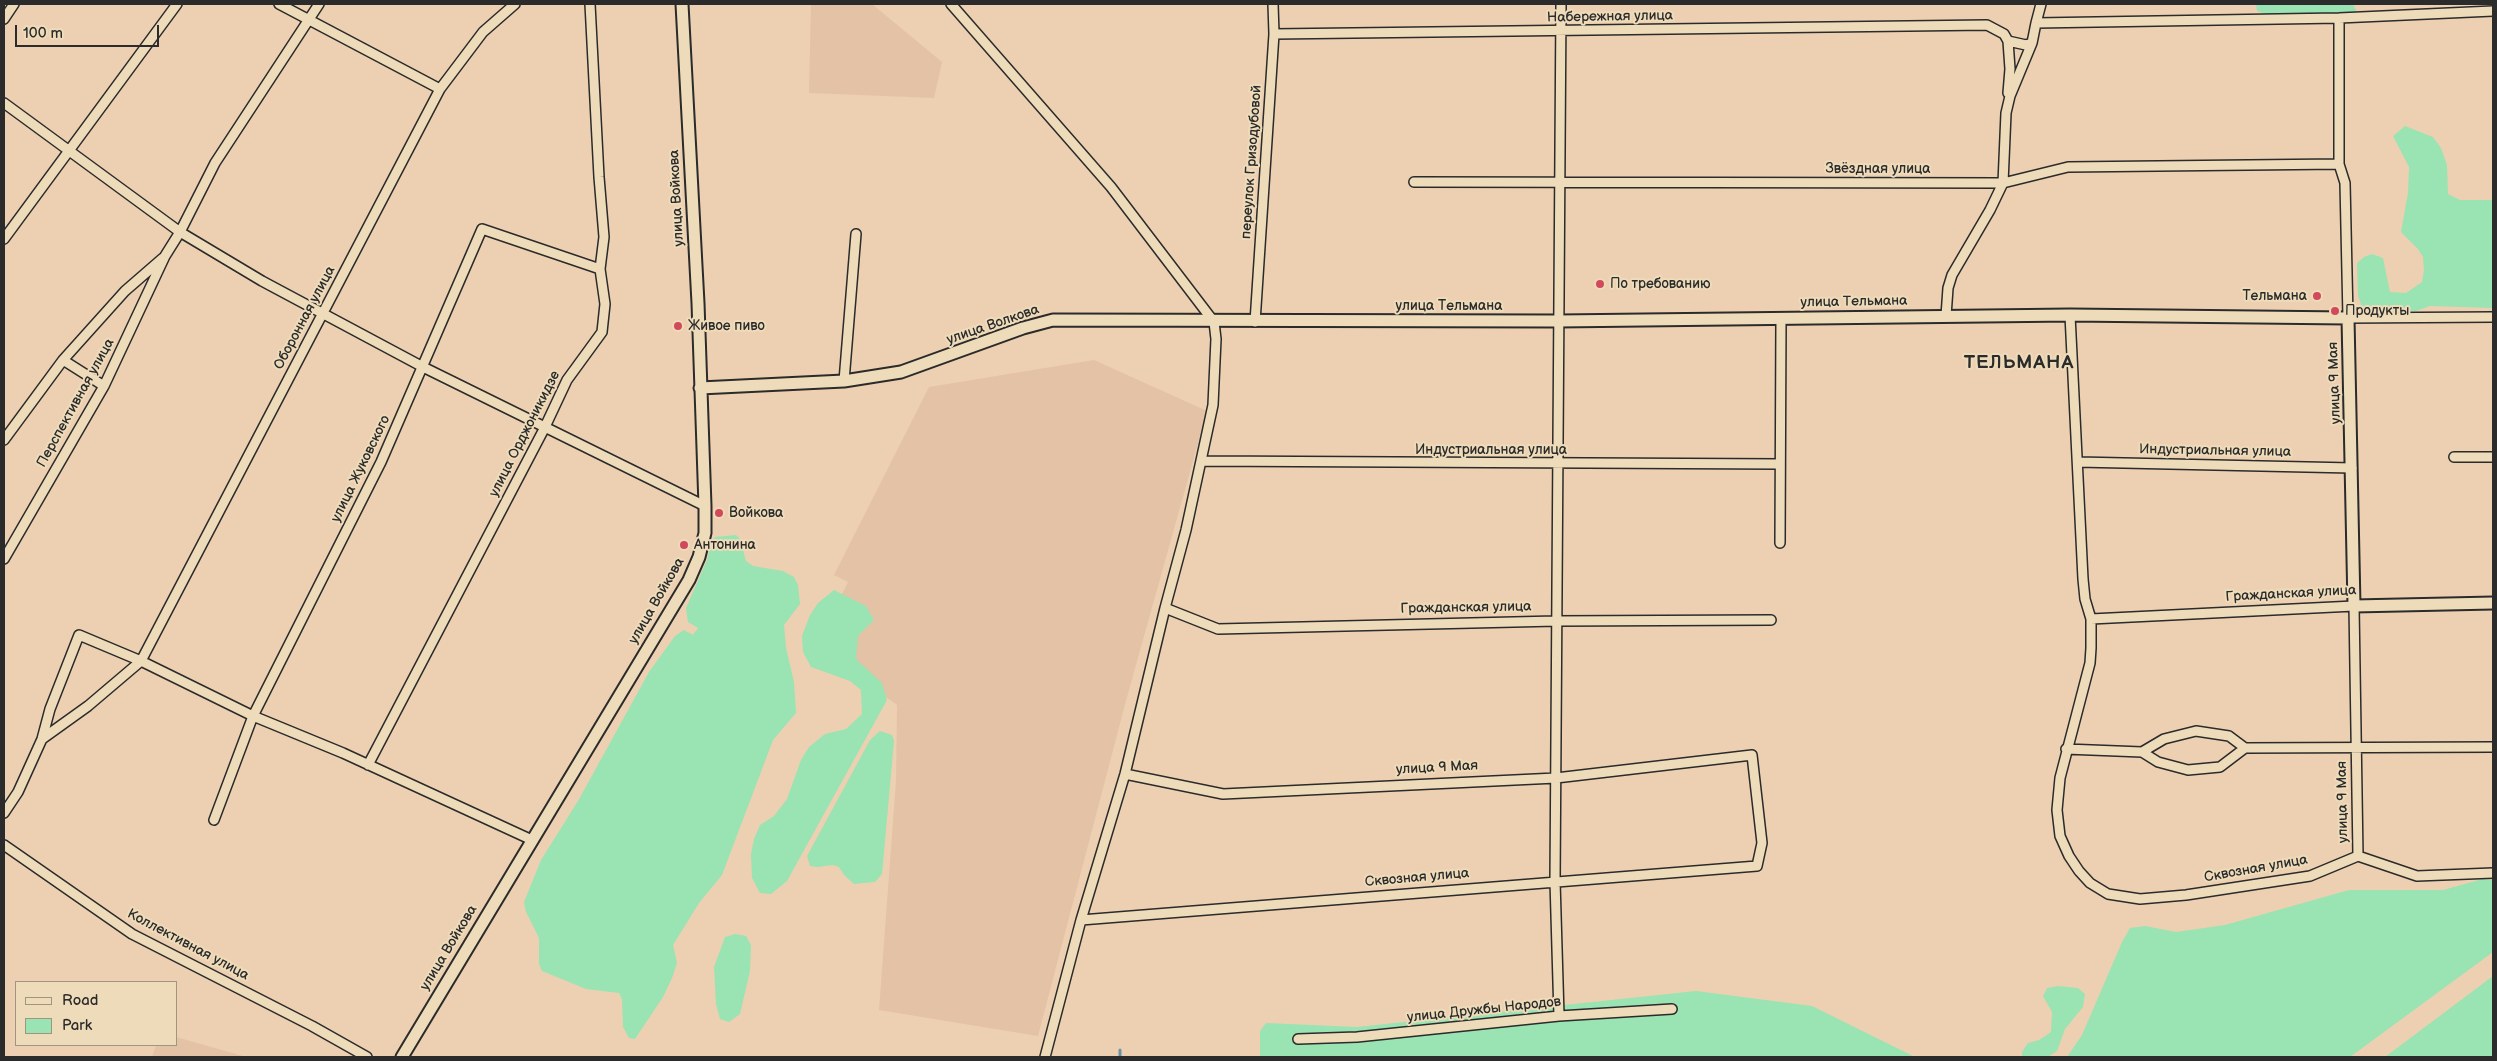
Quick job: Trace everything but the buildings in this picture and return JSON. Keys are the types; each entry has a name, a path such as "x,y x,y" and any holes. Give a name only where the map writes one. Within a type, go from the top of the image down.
{"street":[{"path":"4,19 14,4"},
{"path":"4,239 177,4"},
{"path":"279,4 440,89"},
{"name":"Перспективная улица","path":"4,559 104,386 165,256 180,232 215,163 319,4"},
{"name":"Оборонная улица","path":"141,661 440,89 483,32 515,4"},
{"name":"улица Орджоникидзе","path":"368,766 544,428 567,380 602,332 605,304 600,269 604,237 590,4"},
{"name":"улица Войкова","path":"402,1057 689,580 699,557 704,533 705,506 682,4"},
{"path":"951,4 1111,187 1214,322 1216,355 1213,406 1186,530 1165,608 1126,774 1081,920 1045,1057"},
{"name":"переулок Гризодубовой","path":"1255,322 1274,34 1273,4"},
{"path":"1559,1016 1555,880 1559,32 1561,4"},
{"path":"2006,113 2010,96 2032,43 2041,4"},
{"path":"2036,23 2339,18 2493,11"},
{"name":"улица 9 Мая","path":"2339,18 2339,164 2345,183 2358,856"},
{"name":"Набережная улица","path":"1274,34 1559,32 1987,25 2004,34 2008,41"},
{"path":"1946,316 1948,288 1952,275 1990,210 2003,183 2010,69 2008,41 2018,45 2032,43"},
{"path":"4,103 70,149 180,232 262,281 423,367 705,506"},
{"name":"Звёздная улица","path":"1414,182 2003,183 2068,167 2339,164"},
{"name":"улица Жуковского","path":"214,820 253,716 366,495 482,229 600,269"},
{"path":"844,381 856,234"},
{"name":"Перспективная улица","path":"4,440 63,360 125,291 165,256"},
{"path":"2070,315 2083,579 2085,599 2091,619 2090,663 2066,749 2142,752 2158,762 2178,769 2204,770 2220,767 2245,748 2229,736 2196,731 2164,739 2142,752"},
{"name":"улица Тельмана","path":"1214,322 1558,321 2070,315 2348,318 2493,317"},
{"path":"1780,543 1781,318"},
{"name":"улица Волкова","path":"700,388 844,381 901,372 1023,328 1053,320 1214,322"},
{"path":"63,360 104,386"},
{"path":"2454,457 2493,457"},
{"name":"Индустриальная улица","path":"1201,461 1780,464"},
{"name":"Индустриальная улица","path":"2078,462 2352,468"},
{"name":"Гражданская улица","path":"2091,619 2354,606 2493,603"},
{"name":"Гражданская улица","path":"1165,608 1218,629 1556,621 1771,620"},
{"path":"4,813 18,792 42,739 50,709 78,635 141,661 253,716 532,840"},
{"path":"42,739 88,706 141,661"},
{"name":"улица 9 Мая","path":"2245,748 2493,747"},
{"name":"Сквозная улица","path":"2066,749 2060,778 2057,810 2060,836 2069,856 2079,871 2090,883 2108,894 2140,899 2186,895 2310,876 2358,856"},
{"name":"улица 9 Мая","path":"1126,774 1223,794 1556,778 1752,755 1762,843 1756,866"},
{"name":"Коллективная улица","path":"4,845 132,934 312,1026 367,1057"},
{"path":"2358,856 2417,876 2493,873"},
{"name":"Сквозная улица","path":"1081,920 1555,880 1756,866"},
{"name":"улица Дружбы Народов","path":"1298,1039 1357,1037 1559,1016 1672,1009"}],"shaded area":[{"path":"811,4 872,4 942,62 934,98 809,93"},
{"path":"1094,360 1207,411 1127,697 1038,1036 879,1010 896,781 897,705 816,647 848,582 834,575 929,387"},
{"path":"178,1038 244,1057 152,1057 156,1046 178,1046"}],"green space":[{"path":"2256,4 2353,4 2357,12 2351,20 2314,24 2274,17 2257,11"},
{"path":"2405,126 2433,137 2441,148 2447,165 2448,194 2460,200 2493,200 2493,308 2430,306 2416,311 2371,312 2362,307 2358,296 2357,263 2364,257 2372,254 2383,258 2390,292 2406,293 2422,282 2424,270 2423,257 2418,249 2401,232 2408,193 2409,167 2393,136"},
{"path":"736,535 740,539 746,561 753,566 783,571 794,577 798,585 800,604 784,625 786,648 794,682 796,713 773,740 722,875 699,903 673,945 677,963 663,997 635,1039 629,1038 623,1027 622,999 619,993 586,989 542,971 539,964 539,938 526,912 524,902 541,860 578,801 649,672 675,636 684,630 693,635 698,628 688,622 686,608 707,560 712,540 715,537"},
{"path":"834,590 866,606 874,620 858,636 856,659 882,683 887,700 787,881 771,894 760,893 752,878 751,854 754,839 760,825 774,816 787,799 801,760 809,747 825,734 846,729 862,714 861,690 850,681 811,667 803,652 802,636 810,615 818,603"},
{"path":"880,731 892,735 894,741 882,874 875,882 854,884 844,875 839,867 833,865 810,866 807,856 870,740"},
{"path":"2483,879 2493,880 2493,952 2350,1057 2067,1057 2082,1035 2122,942 2130,928 2145,926 2176,932 2225,925 2349,890 2443,890"},
{"path":"735,934 746,936 751,945 750,971 740,1014 729,1022 720,1019 716,1004 714,967 725,937"},
{"path":"2493,976 2493,1057 2385,1057"},
{"path":"2058,986 2078,988 2085,994 2083,1007 2065,1029 2057,1051 2048,1057 2022,1057 2022,1052 2028,1043 2039,1040 2051,1032 2052,1012 2043,996 2047,988"},
{"path":"1696,991 1812,1006 1915,1057 1260,1057 1260,1031 1266,1023 1357,1027"}],"waterway":[{"path":"1120,1050 1120,1057"}],"place":[{"name":"По требованию","path":"1600,284"},
{"name":"Тельмана","path":"2317,296"},
{"name":"Продукты","path":"2335,311"},
{"name":"Живое пиво","path":"678,326"},
{"name":"Войкова","path":"719,513"},
{"name":"Антонина","path":"684,545"}],"district":[{"name":"ТЕЛЬМАНА","path":"2019,363"}]}
